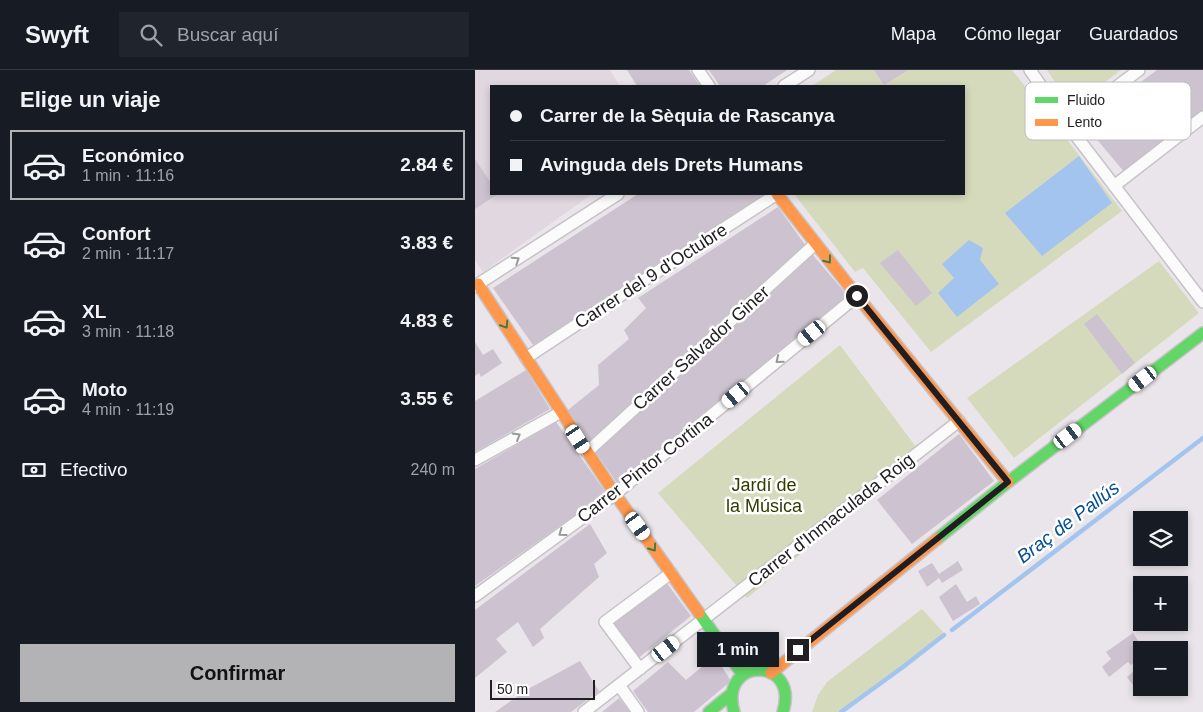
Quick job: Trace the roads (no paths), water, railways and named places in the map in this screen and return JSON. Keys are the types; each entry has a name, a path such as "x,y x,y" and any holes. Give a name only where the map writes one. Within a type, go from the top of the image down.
{"street":[{"path":"698,70 708,85"},
{"path":"786,85 809,70"},
{"path":"1030,70 1038,82"},
{"path":"1123,82 1139,70"},
{"path":"1191,126 1203,117"},
{"path":"1079,140 1203,302"},
{"path":"1114,186 1173,140"},
{"path":"616,195 476,283 615,494 743,675"},
{"name":"Carrer del 9 d'Octubre","path":"526,358 775,195"},
{"path":"778,195 815,244 1008,482"},
{"name":"Carrer Salvador Giner","path":"587,452 815,244"},
{"name":"Carrer Pintor Cortina","path":"475,596 615,494 857,296"},
{"path":"771,673 1008,482 1203,333"},
{"path":"475,460 561,412"},
{"name":"Carrer d'Inmaculada Roig","path":"584,712 959,422"},
{"path":"640,669 605,622 671,573"},
{"path":"734,712 731,704 731,694 737,680 743,675 757,670 764,670 778,678 784,686 786,704 783,712"},
{"path":"619,686 639,712"},
{"path":"709,712 731,694"}],"water":[{"path":"1079,156 1112,203 1042,256 1005,213"},
{"path":"969,240 983,248 980,260 999,284 957,317 938,293 954,278 942,264"}],"waterway":[{"name":"Braç de Pallús","path":"952,630 1203,438"},
{"name":"Braç de Pallús","path":"841,712 944,635"}],"park label":[{"name":"Jardí de la Música","path":"764,495"}]}
